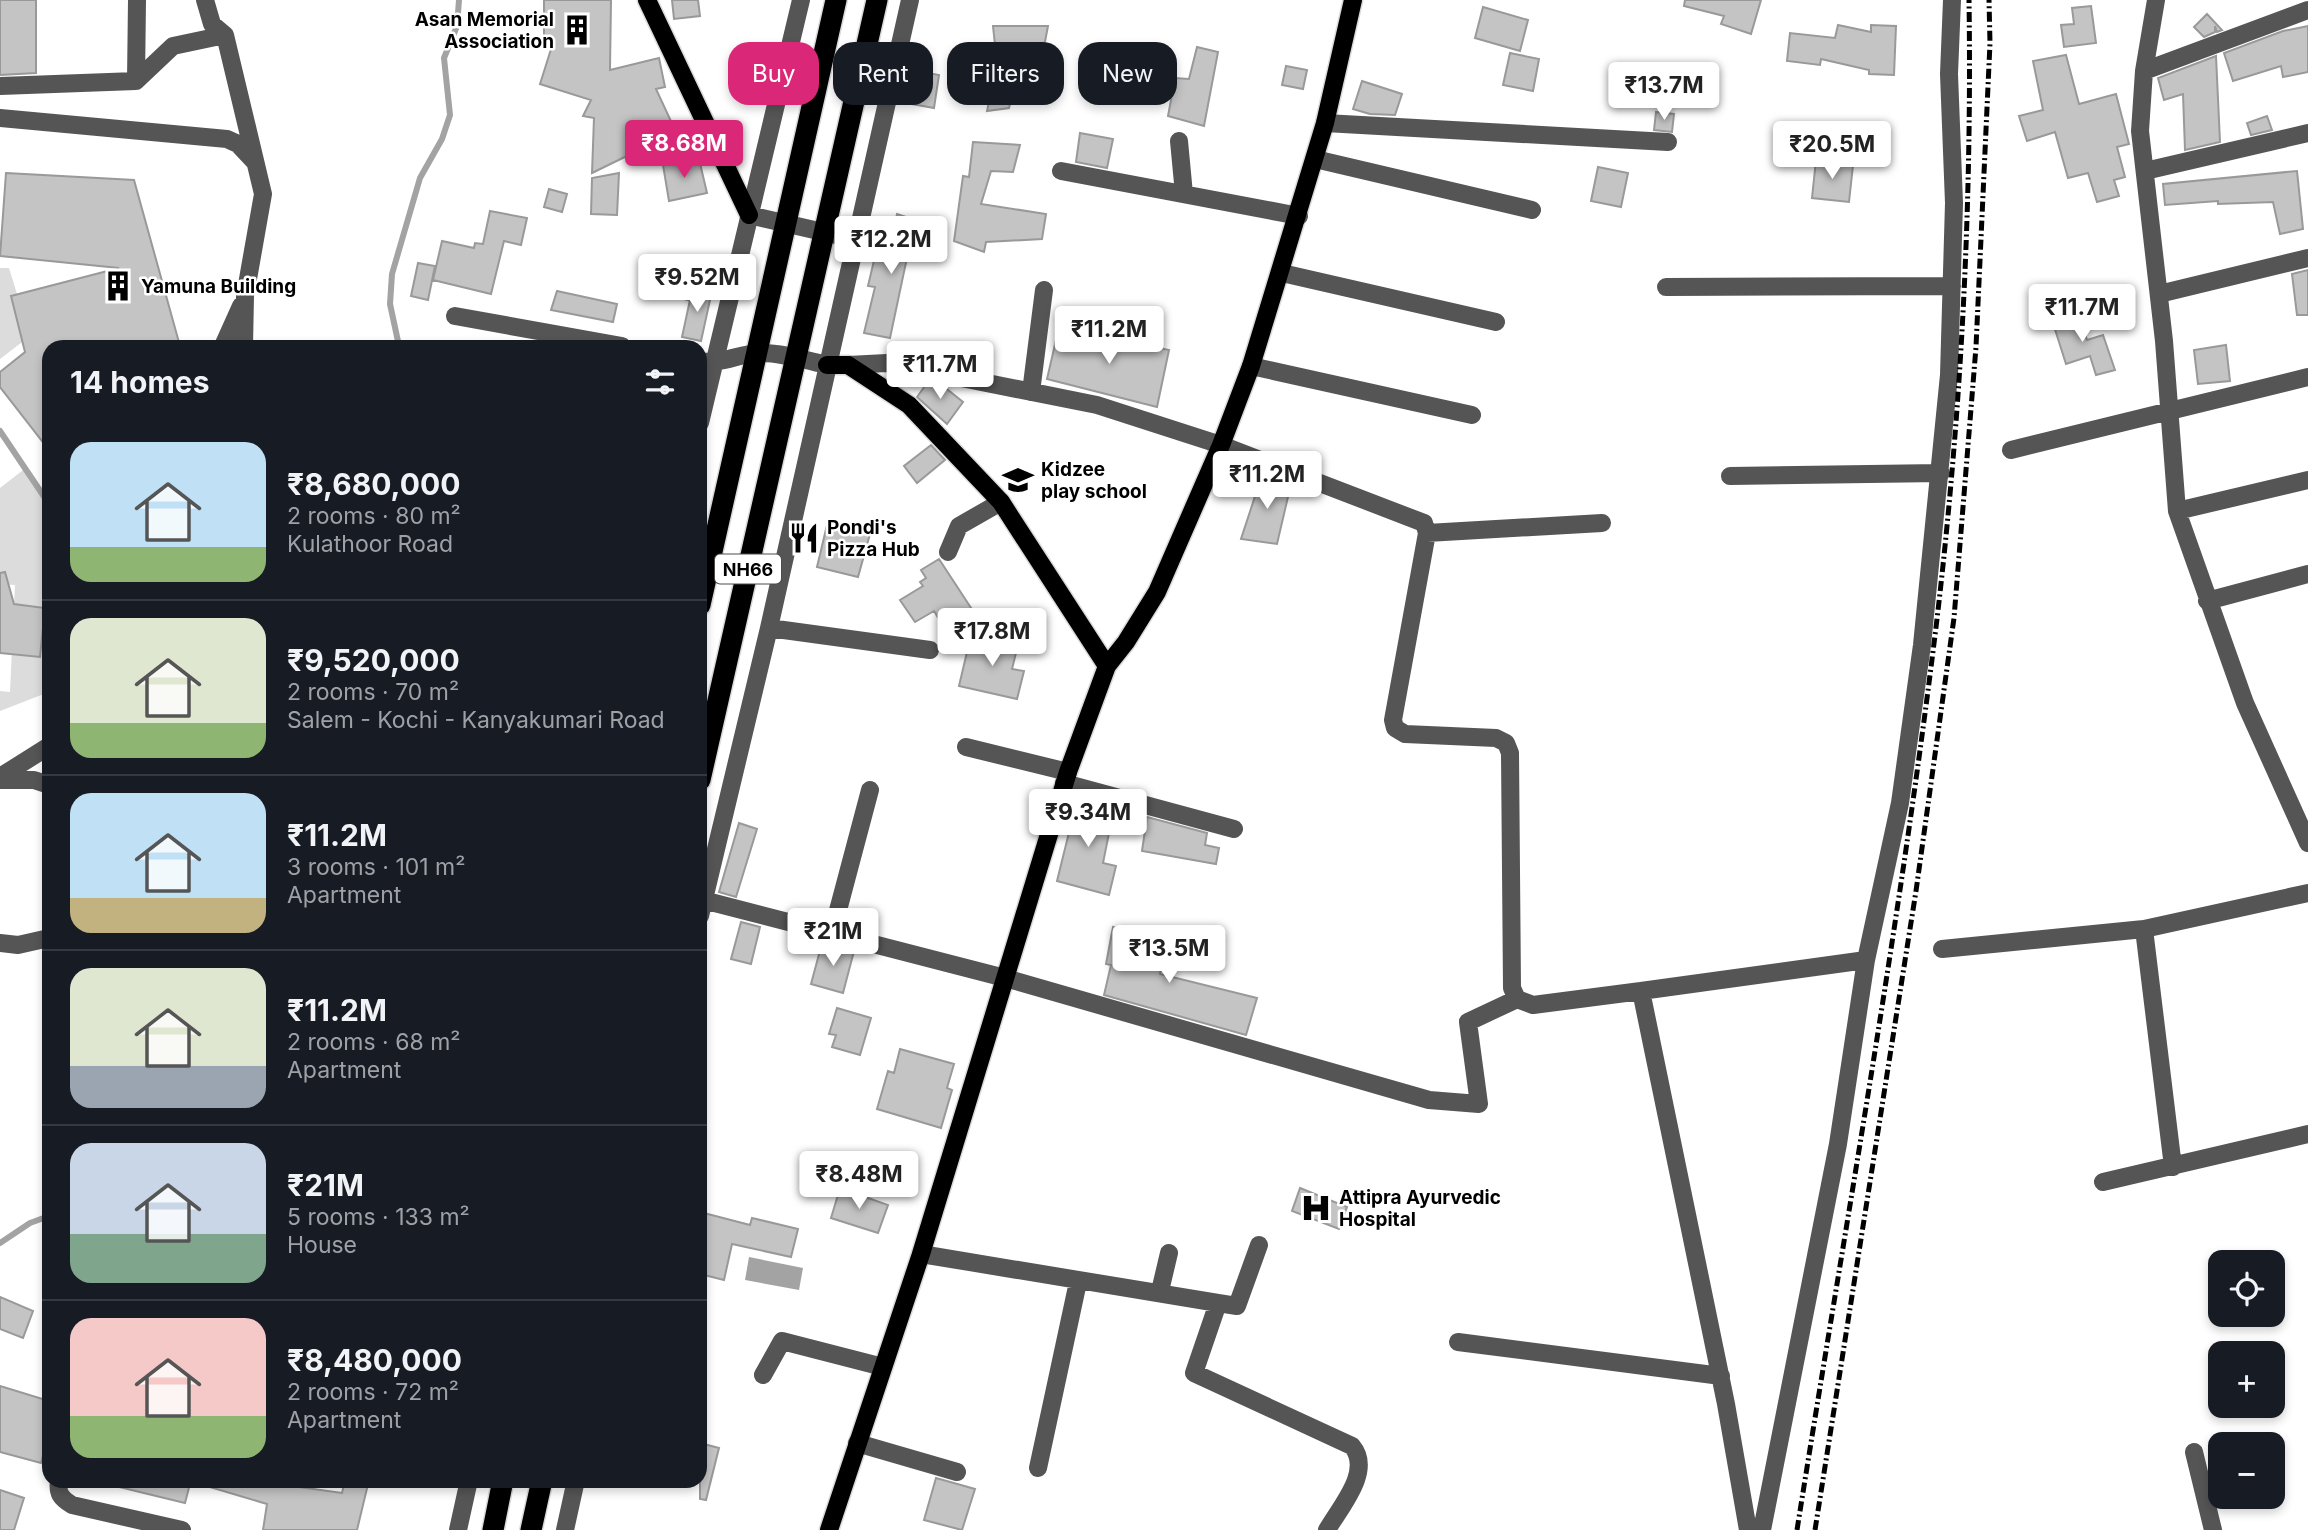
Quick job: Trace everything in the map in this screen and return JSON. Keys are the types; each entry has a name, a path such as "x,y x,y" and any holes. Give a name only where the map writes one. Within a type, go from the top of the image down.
{"highway":[{"name":"NH66","path":"707,575 759,353 836,0"},
{"name":"NH66","path":"707,749 822,232 877,0"},
{"path":"493,1530 501,1488"},
{"path":"531,1530 540,1488"}],"main road":[{"path":"647,0 749,215"},
{"path":"829,1530 921,1254 1066,778 1107,666 1126,642 1157,592 1221,446 1251,366 1282,273 1315,159 1353,0"},
{"path":"827,365 848,365 909,405 1001,502 1107,666"}],"street":[{"path":"136,81 137,0"},
{"path":"205,0 212,24 225,34 263,194 245,296 244,340"},
{"path":"801,0 749,215 707,362 759,353 795,357 827,365"},
{"path":"707,887 858,240 910,0"},
{"path":"1762,1530 1838,1144 1866,960 1900,803 1922,645 1941,473 1952,286 1954,202 1949,74 1952,0"},
{"path":"2156,0 2144,71 2140,131 2171,412 2177,511 2245,702 2308,843"},
{"path":"2144,71 2308,10"},
{"path":"0,86 136,81 173,46 225,34"},
{"path":"0,118 227,139 238,144 257,164"},
{"path":"1325,123 1668,142"},
{"path":"2145,171 2308,134"},
{"path":"1179,141 1184,194"},
{"path":"1315,159 1532,211"},
{"path":"1061,171 1299,215"},
{"path":"749,215 858,240"},
{"path":"2159,294 2308,258"},
{"path":"1282,273 1496,322"},
{"path":"1666,287 1952,286"},
{"path":"1031,391 1044,289"},
{"path":"226,340 245,296"},
{"path":"455,316 589,340"},
{"path":"848,365 887,363 1097,405 1221,446 1418,520 1427,528 1393,720 1395,728 1405,734 1496,738 1506,743 1510,753 1512,988 1517,999 1533,1005 1866,960"},
{"path":"1251,366 1472,415"},
{"path":"2011,450 2308,377"},
{"path":"1730,476 1941,473"},
{"path":"2177,511 2308,480"},
{"path":"948,552 959,526 1001,502"},
{"path":"1427,533 1602,523"},
{"path":"2207,601 2308,574"},
{"path":"769,628 930,650"},
{"path":"966,747 1234,830"},
{"path":"0,778 42,751"},
{"path":"0,778 42,783"},
{"path":"832,933 870,790"},
{"path":"1942,949 2144,929 2308,893"},
{"path":"707,909 832,933 1005,978 1429,1100 1479,1104 1468,1022 1517,999"},
{"path":"2144,929 2173,1167"},
{"path":"0,943 18,945 42,940"},
{"path":"1641,991 1721,1376 1748,1530"},
{"path":"2103,1182 2308,1134"},
{"path":"921,1254 1078,1282 1160,1291 1237,1306 1259,1245"},
{"path":"1160,1291 1169,1253"},
{"path":"1038,1468 1078,1282"},
{"path":"1218,1303 1194,1373 1352,1447 1358,1454 1361,1464 1357,1478 1327,1530"},
{"path":"763,1375 782,1341 883,1367"},
{"path":"1458,1342 1721,1376"},
{"path":"857,1443 957,1472"},
{"path":"2194,1452 2213,1530"},
{"path":"58,1488 62,1499 72,1505 182,1530"},
{"path":"458,1530 467,1488"},
{"path":"565,1530 574,1488"}],"shaded area":[{"path":"0,268 9,268 30,336 0,359"},
{"path":"27,467 42,488 42,695 0,711 0,691 10,692 15,585 0,584 0,488"},
{"path":"749,1257 803,1268 799,1290 745,1280"}],"building":[{"path":"0,0 36,0 36,73 0,75"},
{"path":"544,0 611,0 610,70 659,58 665,87 656,89 676,132 592,173 594,118 583,116 591,100 540,84 552,46 544,47"},
{"path":"672,0 698,0 700,16 674,19"},
{"path":"1685,0 1761,0 1751,34 1721,24 1724,16 1684,6"},
{"path":"2091,6 2096,43 2064,47 2061,25 2074,24 2072,8"},
{"path":"1483,7 1528,20 1520,51 1475,38"},
{"path":"2207,14 2222,30 2217,32 2215,26 2215,32 2204,37 2194,27"},
{"path":"1838,25 1871,32 1871,25 1896,26 1894,75 1869,74 1869,70 1821,59 1820,65 1787,61 1790,33 1835,38"},
{"path":"993,26 1048,26 1045,42 995,42"},
{"path":"2308,26 2308,72 2283,77 2281,66 2233,81 2224,53 2283,31"},
{"path":"1197,47 1218,52 1204,126 1168,116 1170,105 1177,105 1177,78 1189,79"},
{"path":"1510,53 1539,59 1533,91 1503,85"},
{"path":"2066,55 2079,104 2116,94 2129,144 2117,147 2125,177 2114,180 2119,196 2097,202 2088,173 2068,178 2055,132 2027,141 2019,116 2043,110 2033,61"},
{"path":"2216,56 2220,142 2185,150 2183,94 2164,100 2158,78"},
{"path":"1286,66 1307,70 1303,89 1282,85"},
{"path":"933,74 939,75 934,108 917,105 933,105"},
{"path":"1362,81 1402,94 1395,115 1370,114 1353,109"},
{"path":"988,105 1010,105 1009,108 987,111"},
{"path":"1656,112 1674,114 1672,132 1654,130"},
{"path":"2267,116 2272,130 2251,135 2247,123"},
{"path":"1080,133 1113,139 1107,168 1076,162"},
{"path":"973,142 1020,145 1013,172 991,171 981,204 1046,214 1042,239 986,242 984,252 954,241 963,176 969,177"},
{"path":"699,159 707,193 669,201 663,165"},
{"path":"1816,160 1853,165 1849,202 1812,198"},
{"path":"1598,167 1628,173 1621,207 1591,201"},
{"path":"2297,171 2303,229 2280,234 2273,202 2218,204 2218,201 2165,205 2163,184"},
{"name":"Yamuna Building","path":"6,173 134,180 178,340 42,340 42,441 0,387 0,372 25,352 11,296 119,268 0,256"},
{"path":"619,173 617,215 591,214 592,178"},
{"path":"549,189 567,194 562,212 544,207"},
{"path":"490,211 527,218 521,245 504,241 491,294 433,280 442,241 474,248 475,243 483,244"},
{"path":"897,214 915,220 918,234 924,241 920,254 908,253 890,338 864,333 875,287 868,286 876,252 888,255"},
{"path":"660,261 695,270 688,300 652,291"},
{"path":"418,263 435,266 428,300 411,296"},
{"path":"2308,270 2308,315 2297,315 2292,274"},
{"path":"693,286 712,291 701,340 682,337"},
{"path":"557,291 617,304 613,322 551,310"},
{"path":"2078,312 2087,340 2103,335 2115,370 2096,375 2090,356 2066,364 2052,320"},
{"path":"1059,327 1169,350 1157,407 1047,379"},
{"path":"2226,345 2230,381 2198,384 2194,350"},
{"path":"927,383 943,386 963,402 947,424 917,397"},
{"path":"931,445 945,460 917,483 904,466"},
{"path":"1262,475 1291,484 1277,544 1241,539"},
{"path":"827,525 870,534 858,577 817,567"},
{"path":"939,559 973,611 953,624 950,619 942,624 934,611 915,622 900,600 923,586 920,582 926,578 921,570"},
{"path":"5,572 14,604 42,608 40,657 0,653 0,573"},
{"path":"971,635 1018,645 1012,669 1024,671 1017,699 959,686"},
{"path":"1077,800 1114,808 1103,863 1116,866 1109,895 1057,881"},
{"path":"1147,817 1207,833 1205,845 1219,848 1216,864 1142,851"},
{"path":"739,823 757,829 736,897 719,892"},
{"path":"741,922 760,927 751,964 731,959"},
{"path":"1113,927 1167,938 1160,974 1257,998 1246,1035 1104,995 1111,965 1106,964"},
{"path":"822,943 854,951 843,993 811,984"},
{"path":"837,1008 871,1018 860,1055 832,1047 836,1035 829,1034"},
{"path":"900,1049 954,1064 947,1088 952,1090 941,1128 877,1109 888,1071 894,1073"},
{"path":"840,1188 888,1205 878,1233 831,1218"},
{"path":"1300,1188 1347,1207 1339,1229 1292,1211"},
{"path":"707,1214 750,1225 752,1218 798,1229 791,1257 732,1244 724,1280 707,1276"},
{"path":"0,1297 33,1311 23,1338 0,1329"},
{"path":"0,1386 42,1399 41,1463 0,1452"},
{"path":"707,1445 719,1448 706,1500 700,1499 700,1488 707,1488"},
{"path":"936,1478 975,1489 962,1530 924,1520"},
{"path":"123,1488 189,1488 185,1503"},
{"path":"213,1488 306,1488 342,1493 343,1488 367,1488 357,1530 263,1530 267,1504"},
{"path":"0,1490 24,1498 14,1530 0,1530"}],"waterway":[{"path":"398,340 390,304 392,274 420,178 442,139 450,115 444,58 457,26 459,0"},
{"path":"0,431 42,494"},
{"path":"0,1243 30,1223 42,1219"}],"railway":[{"path":"1797,1530 1889,961 1937,619 1953,465 1967,233 1969,0"},
{"path":"1815,1530 1916,891 1954,618 1976,347 1990,43 1989,0"}],"place":[{"name":"Asan Memorial Association","path":"577,30"},
{"name":"Yamuna Building","path":"118,286"},
{"name":"Kidzee play school","path":"1018,480"},
{"name":"Pondi's Pizza Hub","path":"804,538"},
{"name":"Attipra Ayurvedic Hospital","path":"1316,1208"}]}
